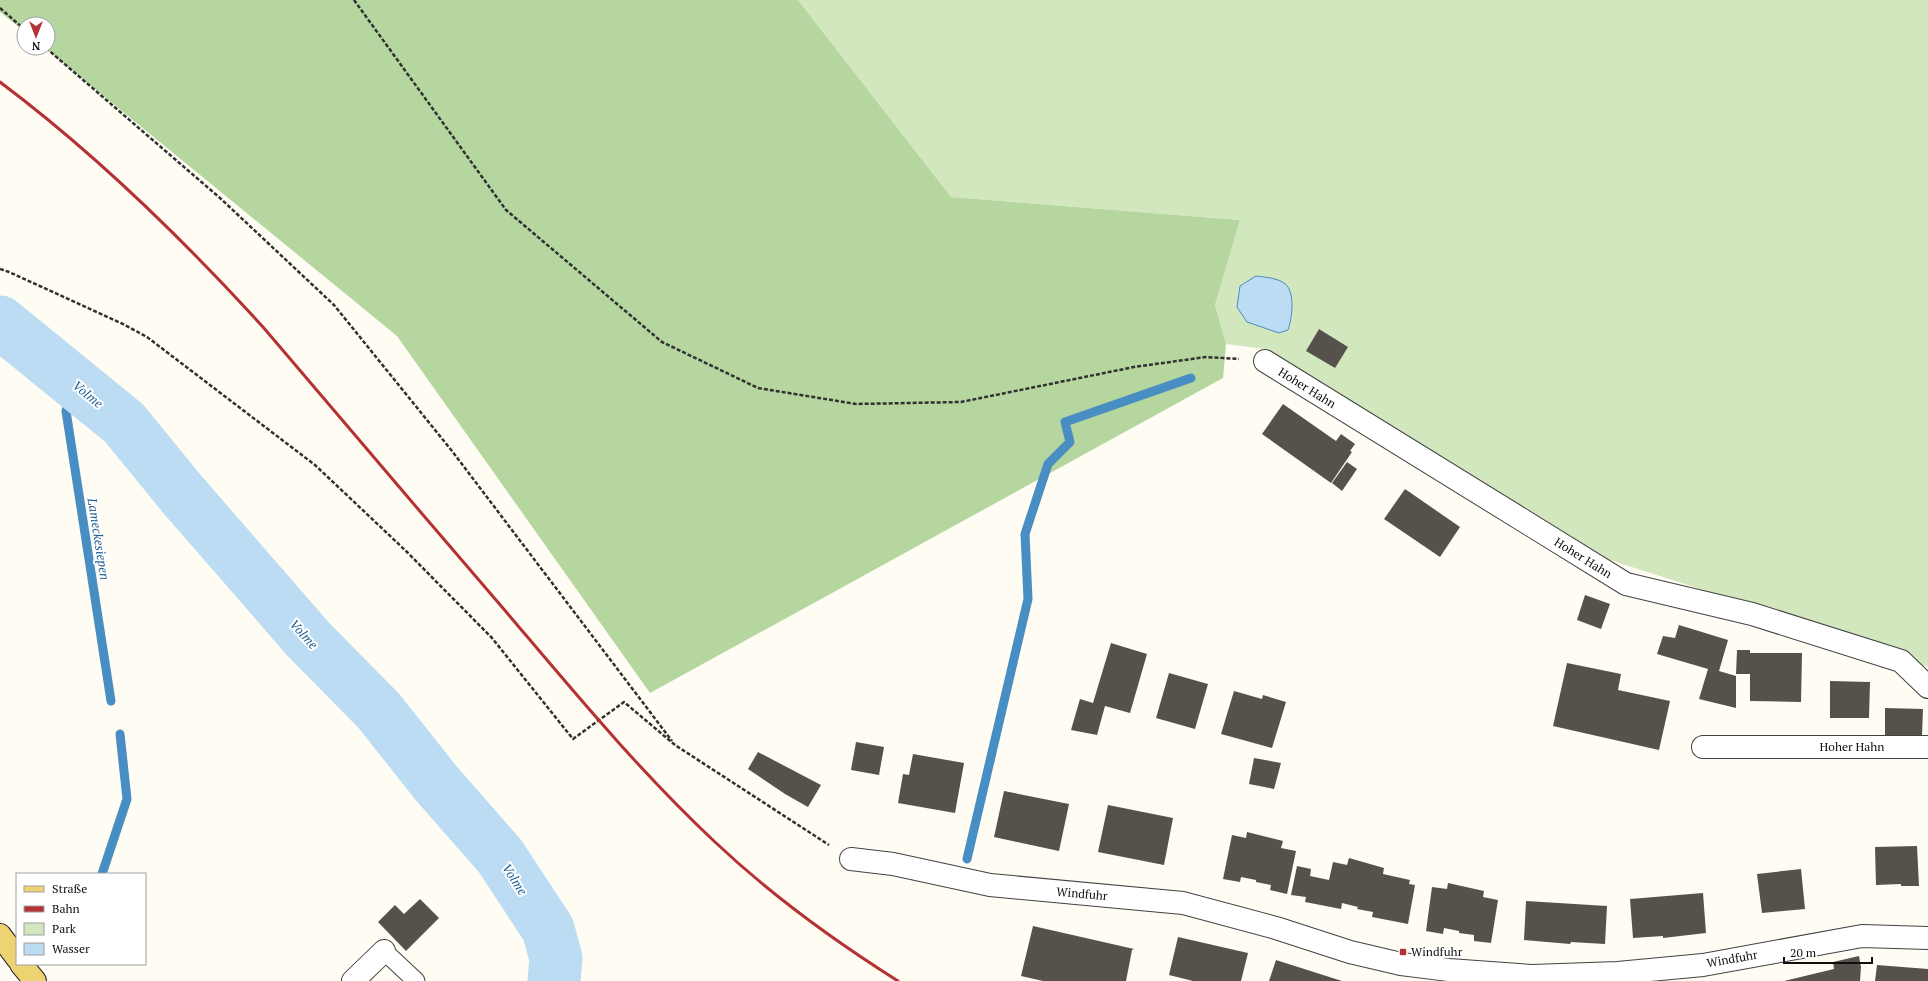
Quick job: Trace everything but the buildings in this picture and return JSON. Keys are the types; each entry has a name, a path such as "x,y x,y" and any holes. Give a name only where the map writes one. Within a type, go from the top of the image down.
{"main road":[{"path":"0,935 16,958"}],"street":[{"name":"Hoher Hahn","path":"1265,362 1626,584 1752,614 1901,661 1928,687"},
{"name":"Hoher Hahn","path":"1704,748 1928,747"},
{"name":"Windfuhr","path":"851,859 893,864 990,884 1183,903 1276,928 1350,952 1401,964 1449,970 1532,976 1618,973 1703,965 1862,936 1928,938"},
{"path":"353,981 384,951"}],"lane":[{"path":"384,951 416,981"}],"path":[{"path":"354,0 506,210 662,342 758,388 856,404 961,402 1134,367 1206,356 1265,362"},
{"path":"0,8 16,22"},
{"path":"55,56 220,198 334,306 452,451 675,744"},
{"path":"0,269 124,324 159,346 321,470 406,551 492,638 573,739 624,702 675,744 851,859"}],"green space":[{"path":"0,0 798,0 951,197 1240,220 1215,305 1226,344 1223,378 650,693 397,336 55,56 56,56 56,16 16,16 16,25 0,12"},
{"path":"798,0 1928,0 1928,667 1756,607 1610,560 1265,349 1226,344 1215,305 1240,220 951,197"}],"water":[{"path":"1256,276 1278,280 1288,287 1292,298 1292,305 1291,319 1288,330 1279,333 1247,322 1237,307 1240,286"}],"waterway":[{"name":"Volme","path":"0,322 124,423 182,494 308,639 379,711 436,783 500,856 548,929 556,958 554,981"},
{"path":"967,859 1028,599 1025,534 1048,464 1070,442 1065,422 1191,378"},
{"name":"Lameckesiepen","path":"75,383 66,411 111,701"},
{"name":"Lameckesiepen","path":"102,873 127,799 120,734"}],"railway":[{"path":"0,82 70,138 137,198 170,229 263,327 579,698 687,815 736,862 780,898 826,933 898,981"}],"place":[{"name":"Windfuhr","path":"1403,952"}]}
